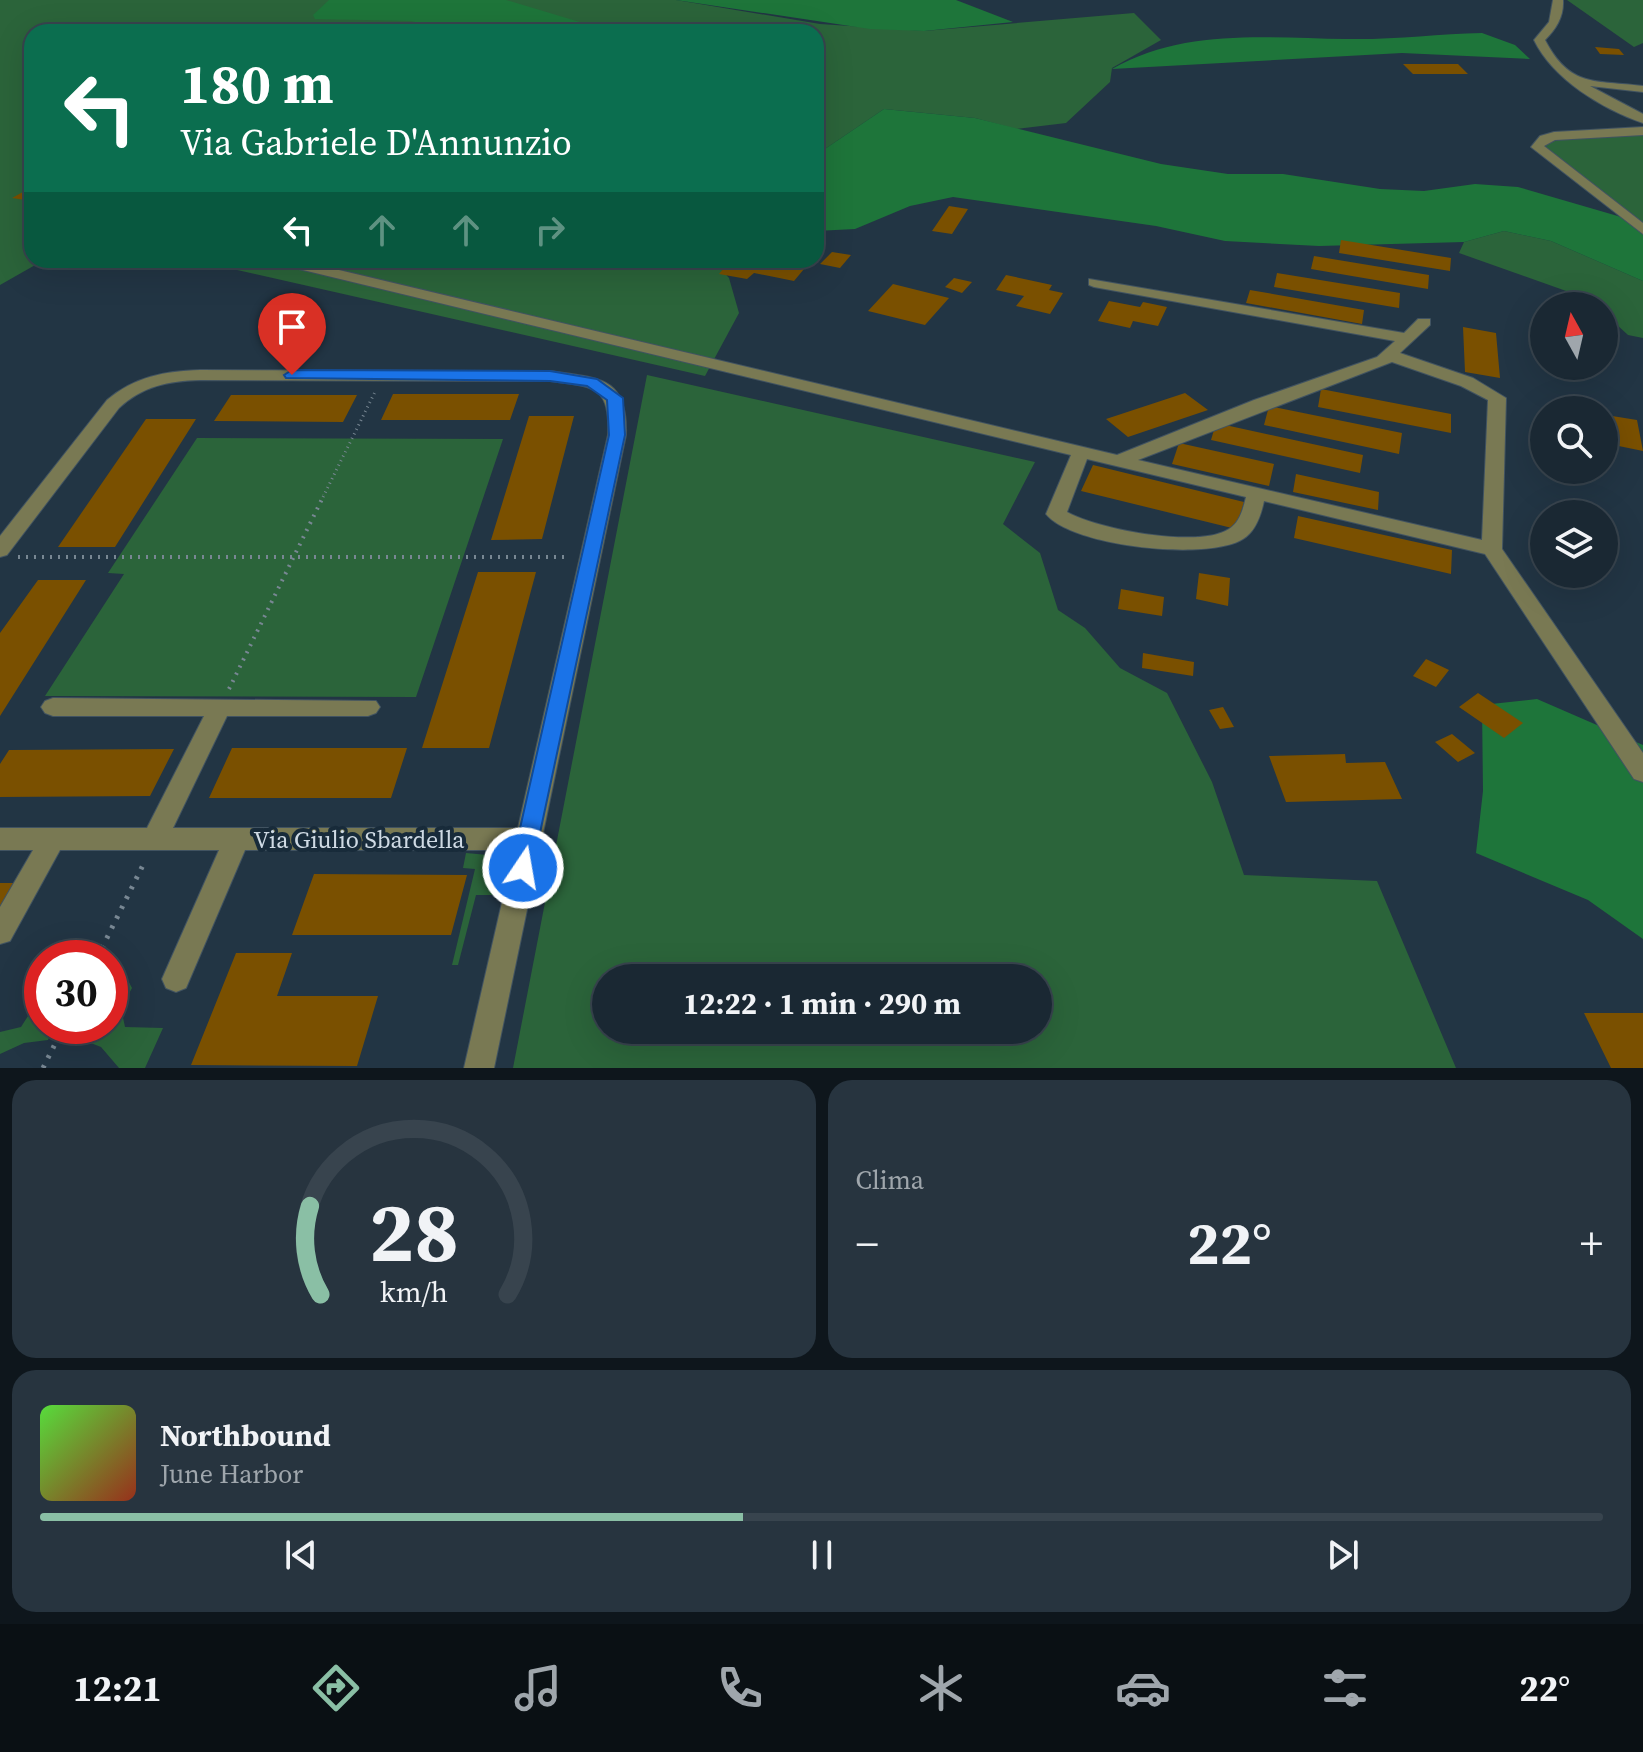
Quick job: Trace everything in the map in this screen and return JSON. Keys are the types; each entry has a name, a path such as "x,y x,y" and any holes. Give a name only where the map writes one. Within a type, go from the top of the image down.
{"street":[{"path":"1558,0 1559,8 1551,30 1539,40 1546,59 1573,81 1643,119"},
{"path":"1573,81 1643,89"},
{"path":"1643,131 1554,136 1544,139 1537,147 1643,230"},
{"path":"311,268 1492,549"},
{"path":"1094,282 1407,338"},
{"path":"1119,461 1260,404 1383,361 1424,322"},
{"path":"1389,355 1467,382 1497,398 1492,549 1643,772"},
{"path":"8,553 108,409 134,388 184,375 550,376 592,382 609,392 616,401 618,429 479,1068"},
{"path":"1081,452 1056,514 1066,522 1132,539 1180,545 1234,536 1248,523 1256,494"},
{"path":"53,707 368,707"},
{"path":"155,839 220,707"},
{"name":"Via Giulio Sbardella","path":"0,839 529,839"},
{"path":"0,932 53,839"},
{"name":"Via Giulio Sbardella","path":"176,979 237,839"}],"path":[{"path":"220,707 384,375"},
{"path":"8,553 590,557"},
{"path":"106,940 155,839"},
{"path":"43,1068 55,1044"}],"green space":[{"path":"0,0 676,0 820,24 24,24 24,268 30,268 0,285"},
{"path":"329,0 506,0 586,24 423,24 411,21 315,19 313,15"},
{"path":"676,0 956,0 1013,22 924,31 870,29"},
{"path":"1567,0 1643,0 1643,43 1634,47"},
{"path":"1134,13 1161,40 1112,68 1110,82 1066,123 1016,129 975,118 884,109 824,150 824,24 924,31"},
{"path":"1482,33 1515,45 1530,59 1402,53 1112,69 1168,47 1226,38 1363,39"},
{"path":"884,109 975,118 1161,164 1228,174 1283,174 1380,189 1424,191 1475,184 1518,187 1628,219 1643,230 1643,281 1551,241 1504,231 1464,242 1319,246 1225,241 1156,226 953,197 910,206 855,229 824,231 824,150"},
{"path":"1643,135 1643,230 1538,143 1544,139"},
{"path":"1504,231 1551,241 1643,281 1643,338 1628,335 1618,326 1618,292 1569,292 1459,253 1464,242"},
{"path":"228,268 720,268 729,278 739,313 705,376"},
{"path":"647,375 1035,462 1003,524 1040,553 1058,610 1085,628 1120,668 1167,693 1212,782 1244,875 1377,881 1456,1068 513,1068"},
{"path":"197,438 503,439 416,697 45,696 124,574 108,573"},
{"path":"1537,699 1643,745 1643,939 1588,900 1476,853 1483,791 1482,705"},
{"path":"466,853 499,856 506,865 500,895 476,895 458,965 452,965 475,869 463,868"},
{"path":"24,1022 24,1043 0,1054 0,1032 21,1027"},
{"path":"128,1027 163,1028 145,1068 119,1068 101,1047 93,1044 128,1044"}],"building":[{"path":"1595,47 1619,49 1624,55 1600,54"},
{"path":"1403,64 1458,64 1468,74 1413,74"},
{"path":"24,191 24,200 12,198"},
{"path":"949,206 968,209 952,234 932,231"},
{"path":"1341,240 1451,258 1450,271 1339,253"},
{"path":"832,252 851,255 840,268 824,265 824,260"},
{"path":"1314,256 1429,275 1428,289 1311,269"},
{"path":"724,268 804,269 794,281 754,273 747,279 719,274"},
{"path":"1277,273 1400,293 1399,308 1274,287"},
{"path":"1006,275 1052,285 1049,290 1063,293 1050,314 1016,306 1024,296 996,290"},
{"path":"954,278 972,282 962,293 945,287"},
{"path":"893,284 949,298 925,325 868,311"},
{"path":"1250,290 1364,310 1362,324 1246,303"},
{"path":"1109,301 1140,307 1143,302 1167,307 1158,326 1133,321 1130,328 1098,321"},
{"path":"1463,327 1496,333 1500,378 1465,372"},
{"path":"1321,389 1451,414 1451,433 1318,407"},
{"path":"1185,393 1208,410 1128,437 1106,419"},
{"path":"393,394 519,394 510,420 381,420"},
{"path":"231,395 357,395 343,422 214,421"},
{"path":"1269,406 1402,433 1399,454 1264,425"},
{"path":"529,416 574,416 542,539 491,540"},
{"path":"1618,417 1637,420 1643,451 1618,446"},
{"path":"146,419 196,419 115,547 58,547"},
{"path":"1216,423 1363,455 1360,473 1211,440"},
{"path":"1179,443 1274,464 1269,486 1172,464"},
{"path":"1093,465 1244,502 1236,529 1081,491"},
{"path":"1296,474 1379,492 1378,510 1293,492"},
{"path":"1298,516 1452,550 1451,574 1294,538"},
{"path":"478,572 536,572 489,748 422,748"},
{"path":"1199,573 1230,578 1228,606 1196,599"},
{"path":"38,580 86,580 0,716 0,633"},
{"path":"1121,589 1164,597 1162,616 1118,609"},
{"path":"1143,653 1194,662 1193,676 1142,668"},
{"path":"1426,659 1449,670 1436,687 1413,676"},
{"path":"1478,693 1523,723 1504,738 1459,707"},
{"path":"1223,707 1234,727 1220,729 1209,710"},
{"path":"1452,734 1475,753 1458,762 1435,742"},
{"path":"232,748 407,748 391,798 209,798"},
{"path":"174,749 150,796 0,797 0,764 9,750"},
{"path":"1345,754 1346,763 1385,762 1402,799 1286,802 1269,756"},
{"path":"314,874 467,875 451,935 292,935"},
{"path":"0,883 20,883 0,918"},
{"path":"236,953 292,953 277,996 378,996 357,1066 191,1065"},
{"path":"1584,1013 1643,1013 1643,1068 1611,1068"}],"route":[{"path":"292,375 550,376 592,382 615,398 617,435 523,868"}]}
